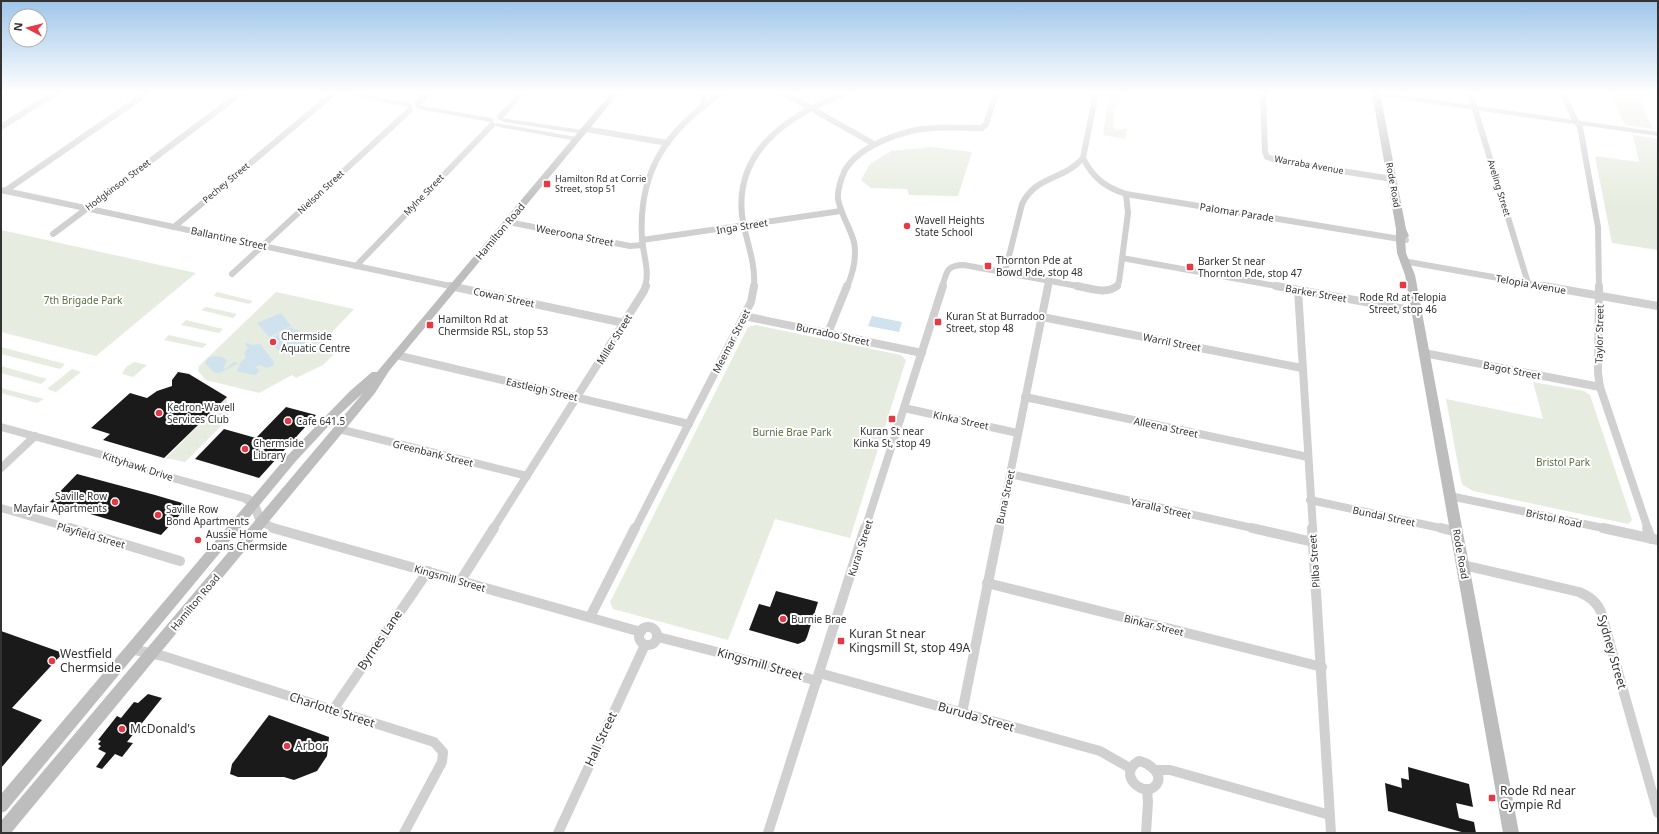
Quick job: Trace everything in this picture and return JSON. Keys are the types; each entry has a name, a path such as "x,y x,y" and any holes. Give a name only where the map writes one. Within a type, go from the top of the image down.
{"main road":[{"name":"Rode Road","path":"1382,132 1410,275 1512,833"},
{"name":"Hamilton Road","path":"1,833 339,429 371,390 385,368 582,133"},
{"name":"Hamilton Road","path":"1,806 131,649 314,434 360,388 385,368"}],"street":[{"path":"3,190 90,132"},
{"name":"Hodgkinson Street","path":"53,234 189,132"},
{"name":"Pechey Street","path":"174,227 288,132"},
{"name":"Nielson Street","path":"232,274 384,132"},
{"name":"Mylne Street","path":"356,266 486,132"},
{"path":"574,132 668,143"},
{"name":"Miller Street","path":"461,580 644,291 648,274 643,243 642,204 644,193 655,161 677,132"},
{"name":"Meemar Street","path":"590,617 753,296 756,268 744,225 740,202 741,193 747,168 761,146 776,132"},
{"path":"853,132 874,144"},
{"path":"828,333 854,270 854,243 841,211 838,197 839,187 846,167 856,156 874,144 894,136 913,132"},
{"path":"1088,132 1083,158 1078,164 1069,171 1037,184 1026,193 1005,272 1100,290 1112,289 1119,284 1128,213 1126,194"},
{"name":"Warraba Avenue","path":"1264,132 1264,152 1269,158 1392,179"},
{"name":"Aveling Street","path":"1482,132 1528,283"},
{"name":"Taylor Street","path":"1581,132 1598,227 1598,373 1600,387 1654,540"},
{"path":"1644,132 1658,134"},
{"name":"Palomar Parade","path":"1083,158 1089,171 1097,179 1108,187 1126,194 1403,240"},
{"name":"Ballantine Street","path":"3,190 454,286"},
{"name":"Inga Street","path":"643,243 744,225 841,211"},
{"name":"Weeroona Street","path":"508,222 630,246 643,243"},
{"name":"Barker Street","path":"1122,258 1416,311"},
{"name":"Telopia Avenue","path":"1407,262 1658,306"},
{"name":"Kuran Street","path":"768,833 948,270 954,265 964,265 1005,272"},
{"name":"Buna Street","path":"962,713 1049,280"},
{"name":"Cowan Street","path":"454,286 624,323"},
{"name":"Pilba Street","path":"1298,290 1331,833"},
{"name":"Burradoo Street","path":"744,316 922,353"},
{"name":"Warril Street","path":"1042,317 1302,368"},
{"name":"Bagot Street","path":"1424,353 1600,387"},
{"name":"Eastleigh Street","path":"396,355 689,424"},
{"name":"Alleena Street","path":"1025,397 1308,457"},
{"name":"Kinka Street","path":"904,408 1018,432"},
{"name":"Kittyhawk Drive","path":"1,427 107,456 162,475 246,498 254,504"},
{"name":"Greenbank Street","path":"339,429 527,476"},
{"path":"1,468 35,436"},
{"name":"Yaralla Street","path":"1010,474 1313,542"},
{"name":"Bristol Road","path":"1450,496 1654,540"},
{"name":"Bundal Street","path":"1310,500 1457,532"},
{"path":"254,504 261,522"},
{"name":"Playfield Street","path":"1,508 180,561"},
{"name":"Kingsmill Street","path":"261,522 268,527 461,580 640,632"},
{"name":"Sydney Street","path":"1463,565 1579,592 1589,596 1597,603 1601,612 1658,813"},
{"name":"Byrnes Lane","path":"333,710 428,571"},
{"name":"Binkar Street","path":"987,583 1322,667"},
{"path":"645,628 654,628 658,637 651,644 645,645 639,640 640,632 645,628"},
{"name":"Kingsmill Street","path":"658,637 818,677"},
{"name":"Hall Street","path":"558,833 645,645"},
{"name":"Charlotte Street","path":"131,649 151,653 434,742 441,749 443,757 440,767 404,833"},
{"name":"Buruda Street","path":"818,677 962,713 1105,753 1130,768"},
{"path":"1139,761 1148,763 1155,770 1158,779 1157,783 1151,788 1142,789 1130,778 1130,768 1132,764 1139,761"},
{"path":"1155,770 1170,770 1330,815"},
{"path":"1146,833 1148,802 1147,789"}],"green space":[{"path":"1103,132 1126,132 1125,139 1103,135"},
{"path":"1633,135 1658,139 1658,250 1612,243 1595,156 1639,162"},
{"path":"931,147 972,152 958,196 909,195 907,189 871,188 861,180 870,164 891,151"},
{"name":"7th Brigade Park","path":"1,230 196,273 96,356 1,332"},
{"path":"217,292 253,301 249,304 214,296"},
{"name":"Chermside Aquatic Centre","path":"276,292 354,309 320,345 338,350 323,365 296,378 292,375 259,393 206,380 198,371 199,366"},
{"path":"206,307 237,314 233,318 201,310"},
{"path":"186,320 223,329 219,333 181,325"},
{"name":"Burnie Brae Park","path":"756,325 901,355 906,360 850,538 775,519 728,640 613,609 610,602 748,327"},
{"path":"169,335 207,344 202,348 164,340"},
{"path":"1,347 65,364 60,369 1,354"},
{"path":"134,362 147,365 133,377 122,374 126,367"},
{"path":"1,366 47,379 41,384 1,373"},
{"path":"72,369 81,372 56,392 47,389"},
{"name":"Bristol Park","path":"1533,382 1584,391 1590,395 1632,520 1628,524 1473,491 1463,485 1446,399 1543,419"},
{"path":"1,388 44,399 37,403 1,393"},
{"path":"227,397 228,419 185,462 166,458"}],"water":[{"path":"281,313 291,326 269,337 257,323"},
{"path":"872,316 902,322 899,332 868,326"},
{"path":"292,327 294,330 297,329 308,342 282,355 269,339"},
{"path":"247,343 252,345 260,344 274,362 273,366 266,368 260,365 255,367 260,371 255,375 239,372 237,370 240,365 238,365 246,357 244,352 248,348 245,344"},
{"path":"214,356 222,357 227,360 223,369 237,362 236,365 222,372 216,373 205,363 208,358"}],"building":[{"name":"Kedron-Wavell Services Club","path":"178,372 189,374 227,397 164,458 103,440 110,434 91,428 130,393 147,398 157,391 172,386 172,380"},
{"name":"Chermside Library","path":"286,407 316,415 259,478 195,459 224,429 256,438"},
{"path":"77,474 189,505 161,535 50,502"},
{"name":"Burnie Brae","path":"776,591 818,602 805,641 798,644 749,630 759,604 770,607"},
{"name":"Westfield Chermside","path":"1,631 63,653 12,708 42,720 1,768"},
{"name":"McDonald's","path":"148,694 162,698 127,742 133,743 122,757 115,754 102,769 96,767 106,753 98,749 101,746 98,744 101,741 98,740 117,716 121,718 134,702 138,703"},
{"name":"Arbor","path":"269,715 329,737 327,756 317,771 294,780 284,777 238,777 230,774 232,764"},
{"path":"1408,767 1469,784 1473,807 1456,803 1459,818 1474,822 1476,833 1465,833 1388,811 1385,783 1402,788 1401,778 1409,780"}],"place":[{"name":"Hamilton Rd at Corrie Street, stop 51","path":"547,184"},
{"name":"Wavell Heights State School","path":"907,226"},
{"name":"Thornton Pde at Bowd Pde, stop 48","path":"988,266"},
{"name":"Barker St near Thornton Pde, stop 47","path":"1190,267"},
{"name":"Rode Rd at Telopia Street, stop 46","path":"1403,285"},
{"name":"Kuran St at Burradoo Street, stop 48","path":"938,322"},
{"name":"Hamilton Rd at Chermside RSL, stop 53","path":"430,325"},
{"name":"Chermside Aquatic Centre","path":"273,342"},
{"name":"Kedron-Wavell Services Club","path":"159,413"},
{"name":"Kuran St near Kinka St, stop 49","path":"892,419"},
{"name":"Cafe 641.5","path":"288,421"},
{"name":"Chermside Library","path":"245,449"},
{"name":"Saville Row Mayfair Apartments","path":"115,502"},
{"name":"Saville Row Bond Apartments","path":"158,515"},
{"name":"Aussie Home Loans Chermside","path":"198,540"},
{"name":"Burnie Brae","path":"783,619"},
{"name":"Kuran St near Kingsmill St, stop 49A","path":"841,641"},
{"name":"Westfield Chermside","path":"52,661"},
{"name":"McDonald's","path":"122,729"},
{"name":"Arbor","path":"287,746"},
{"name":"Rode Rd near Gympie Rd","path":"1492,798"}]}
